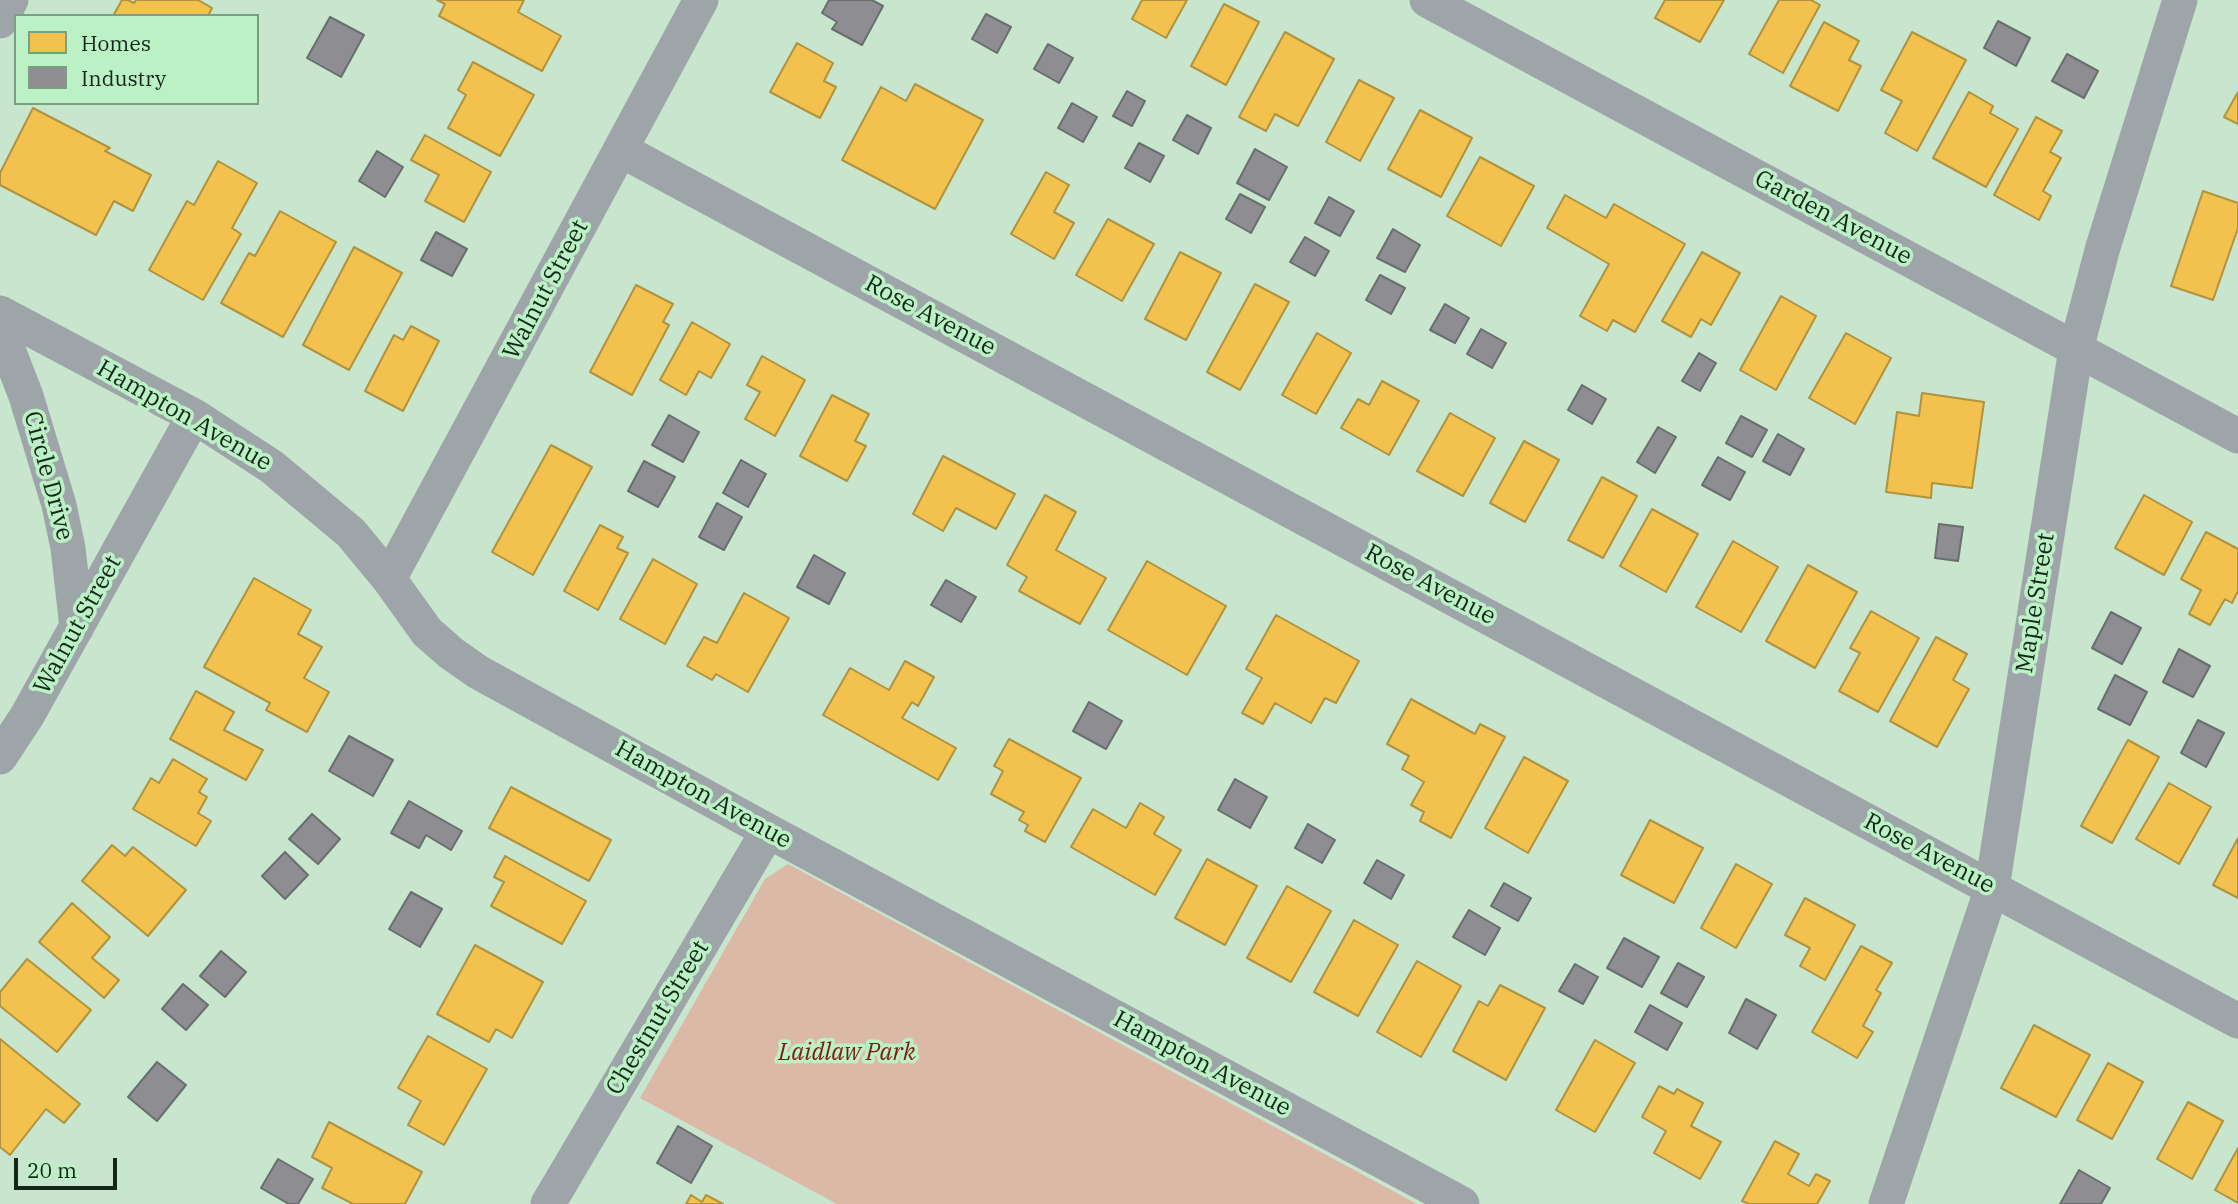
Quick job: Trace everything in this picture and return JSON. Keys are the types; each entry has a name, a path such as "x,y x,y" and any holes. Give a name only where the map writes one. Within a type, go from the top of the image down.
{"street":[{"path":"0,21 11,0"},
{"name":"Walnut Street","path":"389,579 701,0"},
{"name":"Garden Avenue","path":"1427,0 2238,436"},
{"name":"Maple Street","path":"1886,1204 1992,888 2076,349 2103,247 2180,0"},
{"name":"Rose Avenue","path":"621,150 2238,1021"},
{"name":"Hampton Avenue","path":"0,313 194,416 272,467 351,533 389,579 427,632 478,672 1462,1204"},
{"name":"Circle Drive","path":"0,329 26,396 60,505 77,627"},
{"name":"Walnut Street","path":"0,757 27,716 194,416"},
{"name":"Chestnut Street","path":"548,1204 768,831"}],"green space":[{"name":"Laidlaw Park","path":"788,864 1417,1204 837,1204 640,1098 765,879"}],"building: Homes":[{"path":"122,0 134,3 136,0 198,0 212,8 209,14 114,14"},
{"path":"437,0 524,0 518,12 561,36 542,71 439,16 445,4"},
{"path":"1142,0 1187,0 1166,38 1132,19"},
{"path":"1665,0 1724,0 1700,42 1655,18"},
{"path":"1779,0 1811,0 1820,5 1783,73 1749,54"},
{"path":"1224,4 1259,22 1226,85 1191,66"},
{"path":"1824,22 1859,41 1849,60 1861,66 1838,111 1790,86"},
{"path":"1285,32 1334,59 1298,126 1275,114 1266,131 1239,117"},
{"path":"1912,32 1966,60 1917,151 1885,133 1902,101 1881,90"},
{"path":"797,43 833,63 824,81 836,87 820,118 770,92"},
{"path":"473,62 534,95 500,156 448,128 466,95 458,90"},
{"path":"1359,80 1394,98 1360,161 1326,142"},
{"path":"915,84 983,120 935,209 842,160 881,87 906,101"},
{"path":"1969,92 1993,106 1990,113 2018,129 1986,187 1933,158"},
{"path":"2238,92 2238,124 2224,117"},
{"path":"33,108 110,148 105,151 151,175 133,211 114,201 96,235 0,185 0,173"},
{"path":"1420,110 1472,138 1441,197 1388,169"},
{"path":"2036,117 2062,131 2050,152 2061,158 2043,191 2051,196 2039,220 1994,195"},
{"path":"425,135 491,172 464,222 425,201 439,175 411,160"},
{"path":"1480,157 1534,186 1501,246 1447,216"},
{"path":"218,161 257,183 232,228 241,234 203,300 149,270 187,201 194,205"},
{"path":"1046,172 1069,185 1054,212 1074,223 1054,259 1011,234"},
{"path":"2203,191 2238,203 2238,228 2213,300 2171,286"},
{"path":"1565,195 1606,218 1614,204 1685,244 1635,332 1613,320 1607,331 1580,316 1609,264 1547,228"},
{"path":"280,211 336,242 283,337 221,303 249,253 255,256"},
{"path":"1108,219 1154,244 1122,301 1076,275"},
{"path":"354,247 402,273 349,370 303,345"},
{"path":"1180,252 1221,273 1186,340 1145,319"},
{"path":"1702,252 1740,273 1711,325 1701,319 1691,337 1662,321"},
{"path":"1255,284 1289,302 1240,390 1207,372"},
{"path":"636,285 673,304 663,322 669,325 632,395 590,372"},
{"path":"1781,296 1816,316 1776,390 1740,370"},
{"path":"692,322 730,344 711,378 699,371 686,395 660,380"},
{"path":"411,326 439,341 403,411 365,391 394,335 403,340"},
{"path":"1317,333 1351,353 1316,414 1282,395"},
{"path":"1846,333 1891,358 1855,424 1809,398"},
{"path":"762,356 805,380 775,436 745,419 760,392 747,385"},
{"path":"1382,381 1419,401 1389,455 1341,428 1358,399 1369,405"},
{"path":"1922,393 1984,402 1972,488 1932,483 1931,498 1886,492 1897,412 1919,416"},
{"path":"832,395 869,414 855,441 866,446 847,481 800,456"},
{"path":"1450,413 1495,438 1463,496 1417,471"},
{"path":"1524,441 1559,460 1525,522 1490,503"},
{"path":"551,445 592,467 533,575 492,552"},
{"path":"943,456 1015,494 996,529 956,508 943,531 913,514"},
{"path":"1602,477 1637,496 1603,558 1568,540"},
{"path":"1045,495 1076,512 1056,550 1106,578 1080,624 1019,591 1027,577 1007,565"},
{"path":"2144,495 2192,522 2164,575 2115,548"},
{"path":"1652,509 1698,534 1666,592 1620,566"},
{"path":"600,525 623,537 617,548 628,553 598,610 564,591"},
{"path":"2206,532 2238,549 2238,591 2232,603 2225,599 2210,625 2189,614 2201,590 2181,579"},
{"path":"1733,541 1778,567 1741,632 1696,607"},
{"path":"653,559 697,584 665,644 620,619"},
{"path":"1147,561 1226,606 1187,675 1108,630"},
{"path":"1808,565 1857,592 1815,668 1766,641"},
{"path":"254,578 311,610 298,634 322,647 304,678 329,692 307,732 266,710 270,703 204,667"},
{"path":"744,593 789,618 748,692 716,674 712,680 687,666 704,637 717,643"},
{"path":"1871,611 1919,638 1878,712 1839,691 1860,653 1850,648"},
{"path":"1276,615 1359,661 1336,703 1325,698 1311,723 1275,703 1263,724 1242,713 1262,678 1246,669"},
{"path":"1936,637 1967,654 1953,680 1969,689 1937,747 1890,721"},
{"path":"905,661 934,677 918,706 912,702 902,718 956,748 938,780 823,715 850,668 889,690"},
{"path":"196,691 234,712 224,730 263,750 246,780 170,739"},
{"path":"1411,699 1475,734 1480,724 1505,737 1451,838 1420,821 1424,812 1411,805 1424,782 1402,769 1409,756 1387,744"},
{"path":"1009,739 1081,778 1045,842 1025,831 1028,825 1019,820 1024,812 991,794 1003,771 994,766"},
{"path":"2128,740 2159,757 2112,843 2081,826"},
{"path":"1524,757 1568,781 1528,853 1485,828"},
{"path":"173,759 207,779 199,792 207,797 198,813 211,821 196,846 133,809 151,778 159,783"},
{"path":"2169,783 2211,807 2179,864 2136,839"},
{"path":"511,787 611,840 589,881 489,828"},
{"path":"1140,803 1164,817 1154,834 1181,850 1155,895 1071,847 1093,809 1126,828"},
{"path":"1650,820 1703,848 1674,903 1621,875"},
{"path":"2238,838 2238,898 2213,885"},
{"path":"112,845 125,856 133,847 186,890 148,936 82,881"},
{"path":"505,856 586,901 562,944 491,906 504,882 494,877"},
{"path":"1207,859 1257,886 1225,945 1175,918"},
{"path":"1736,864 1772,884 1736,948 1701,928"},
{"path":"1287,886 1331,911 1291,982 1247,958"},
{"path":"1805,898 1855,925 1825,980 1800,966 1810,948 1785,935"},
{"path":"72,903 110,937 92,958 119,980 104,998 39,942"},
{"path":"1354,920 1398,945 1358,1016 1314,992"},
{"path":"475,945 543,982 512,1038 496,1029 489,1042 437,1014"},
{"path":"1861,946 1892,963 1876,990 1881,993 1863,1026 1873,1032 1857,1058 1812,1032"},
{"path":"27,959 91,1010 57,1052 0,1006 0,992"},
{"path":"1417,961 1461,986 1421,1057 1377,1032"},
{"path":"1500,985 1545,1008 1506,1080 1453,1051 1479,1001 1488,1006"},
{"path":"2034,1025 2090,1055 2056,1117 2001,1088"},
{"path":"428,1036 487,1069 444,1145 408,1125 421,1101 398,1088"},
{"path":"0,1039 80,1104 64,1123 46,1109 10,1155 0,1147"},
{"path":"1595,1040 1635,1063 1595,1132 1556,1110"},
{"path":"2108,1063 2143,1082 2112,1139 2077,1120"},
{"path":"1659,1086 1674,1094 1677,1089 1703,1103 1691,1126 1721,1142 1700,1179 1654,1153 1666,1131 1642,1117"},
{"path":"2188,1102 2223,1121 2192,1179 2157,1159"},
{"path":"329,1122 422,1172 405,1204 353,1204 322,1188 332,1168 312,1157"},
{"path":"1775,1141 1799,1154 1788,1174 1809,1186 1816,1174 1830,1181 1817,1204 1749,1204 1742,1201"},
{"path":"2238,1148 2238,1203 2215,1190"},
{"path":"691,1195 702,1202 706,1195 723,1204 686,1204"}],"building: Industry":[{"path":"829,0 872,0 883,6 862,45 832,29 837,22 822,13"},
{"path":"986,14 1011,27 997,53 972,39"},
{"path":"330,17 364,35 341,77 307,58"},
{"path":"1998,21 2030,38 2016,66 1984,48"},
{"path":"1048,44 1073,58 1059,83 1034,69"},
{"path":"2067,54 2098,71 2084,98 2052,81"},
{"path":"1127,91 1145,101 1132,126 1113,116"},
{"path":"1072,103 1097,117 1083,142 1058,128"},
{"path":"1187,115 1211,128 1198,154 1173,140"},
{"path":"1139,143 1164,156 1150,182 1125,168"},
{"path":"1255,149 1287,167 1269,200 1237,183"},
{"path":"377,151 403,167 385,197 359,181"},
{"path":"1240,194 1265,207 1251,233 1226,219"},
{"path":"1329,197 1354,211 1340,236 1315,223"},
{"path":"1393,229 1420,245 1405,272 1377,258"},
{"path":"436,232 467,249 452,276 421,260"},
{"path":"1305,237 1329,251 1315,276 1290,262"},
{"path":"1380,275 1405,288 1391,314 1366,300"},
{"path":"1445,304 1469,318 1455,343 1430,330"},
{"path":"1481,329 1506,343 1492,368 1467,354"},
{"path":"1699,353 1716,363 1700,391 1682,381"},
{"path":"1582,385 1606,399 1592,424 1568,410"},
{"path":"669,415 699,432 683,462 652,445"},
{"path":"1741,416 1767,430 1752,457 1726,443"},
{"path":"1658,427 1676,437 1655,473 1637,462"},
{"path":"1778,434 1804,449 1790,475 1763,461"},
{"path":"1718,457 1745,472 1730,500 1702,485"},
{"path":"741,460 766,474 748,507 723,493"},
{"path":"644,461 675,477 658,507 628,491"},
{"path":"717,503 742,517 724,550 699,537"},
{"path":"1939,524 1963,527 1958,561 1935,558"},
{"path":"814,555 845,573 829,604 797,587"},
{"path":"946,580 976,597 961,622 931,605"},
{"path":"2111,612 2141,628 2122,664 2092,648"},
{"path":"2179,649 2210,666 2193,697 2163,682"},
{"path":"2115,675 2147,692 2130,725 2098,709"},
{"path":"1089,702 1122,721 1106,749 1073,731"},
{"path":"2198,720 2224,733 2206,767 2181,753"},
{"path":"349,736 393,760 373,796 329,771"},
{"path":"1235,779 1267,797 1250,828 1218,810"},
{"path":"409,801 462,831 451,850 426,835 419,848 391,833"},
{"path":"312,814 340,839 318,864 289,839"},
{"path":"1308,824 1335,840 1322,863 1295,848"},
{"path":"285,852 308,875 285,899 262,876"},
{"path":"1377,860 1404,875 1391,899 1364,883"},
{"path":"1504,883 1531,898 1518,921 1491,906"},
{"path":"411,892 442,909 420,947 389,929"},
{"path":"1469,910 1500,928 1485,955 1453,937"},
{"path":"1624,938 1659,957 1642,987 1607,968"},
{"path":"221,951 246,972 225,997 200,976"},
{"path":"1678,963 1704,977 1687,1007 1661,993"},
{"path":"1575,964 1598,977 1583,1004 1559,991"},
{"path":"183,984 208,1005 186,1030 162,1009"},
{"path":"1746,999 1776,1015 1757,1049 1729,1033"},
{"path":"1650,1005 1682,1023 1667,1050 1635,1032"},
{"path":"157,1062 186,1085 157,1121 128,1097"},
{"path":"678,1126 712,1146 691,1183 657,1163"},
{"path":"278,1159 313,1179 298,1204 289,1204 261,1188"},
{"path":"2079,1170 2110,1188 2101,1204 2060,1204"}]}
